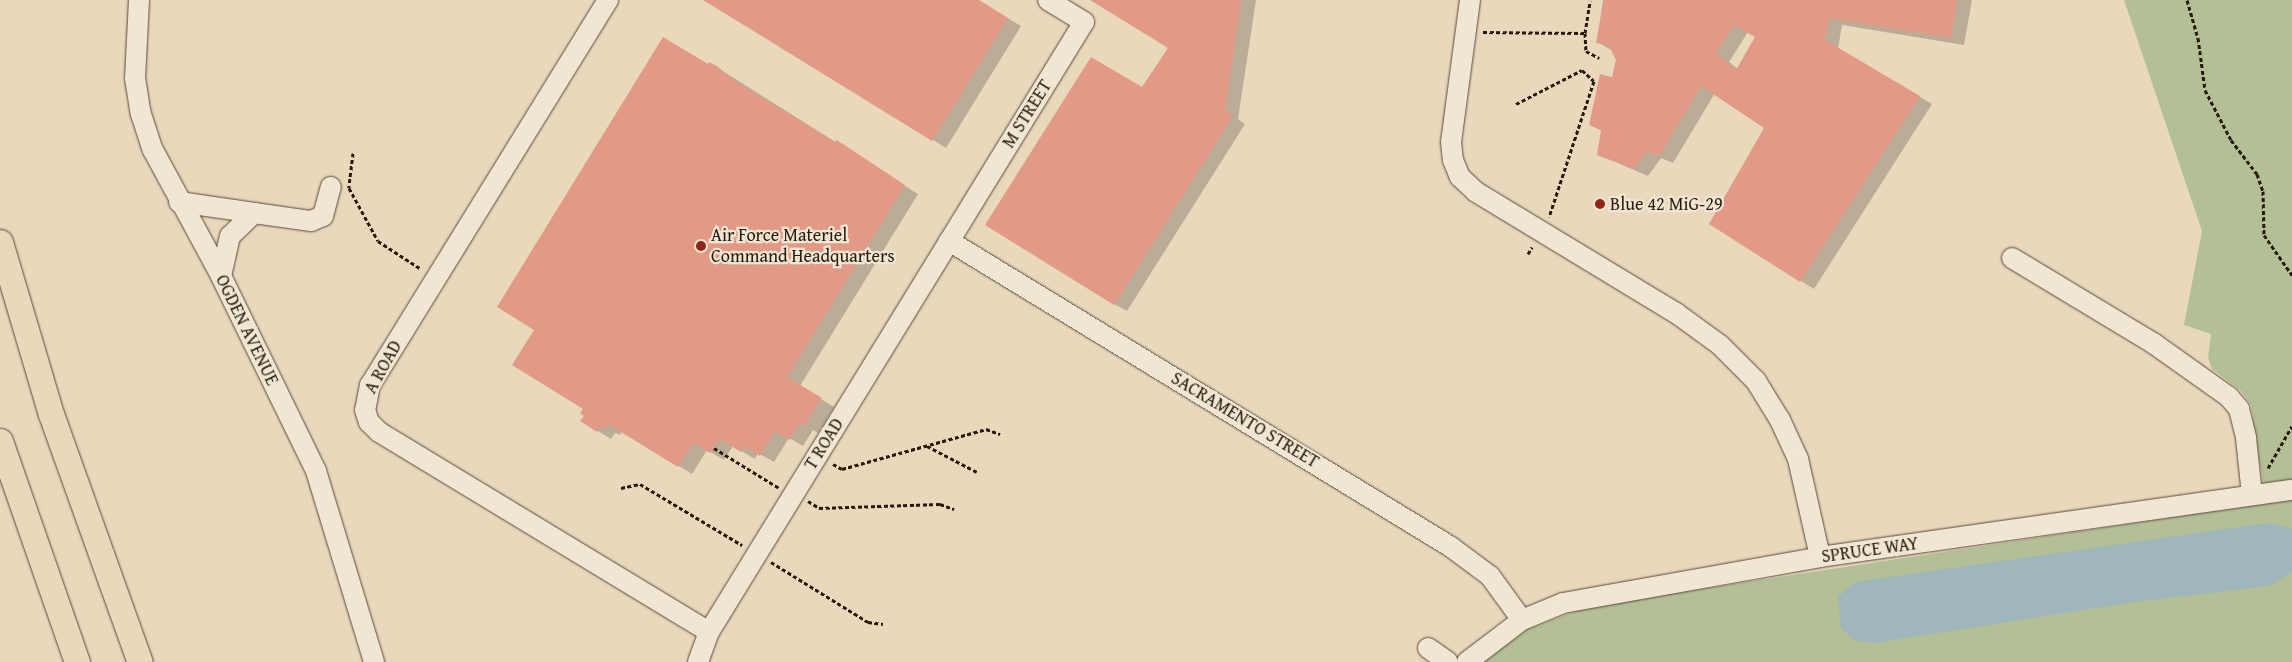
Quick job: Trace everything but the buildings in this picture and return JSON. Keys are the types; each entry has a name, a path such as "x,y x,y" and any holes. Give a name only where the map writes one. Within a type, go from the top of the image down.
{"main road":[{"path":"0,242 51,414 140,662"},
{"path":"0,441 77,662"}],"street":[{"name":"OGDEN AVENUE","path":"140,0 135,78 141,114 153,150 179,202 221,276 316,471 374,662"},
{"name":"A ROAD","path":"608,0 370,385 365,397 369,422 379,432 704,651"},
{"name":"M STREET","path":"949,241 1084,22 1048,0"},
{"path":"1470,0 1451,142 1453,160 1460,177 1476,192 1676,314 1720,345 1756,381 1780,420 1798,459 1820,557"},
{"path":"179,202 311,221 323,216 332,187"},
{"path":"221,276 230,236 254,213"},
{"name":"T ROAD","path":"704,651 793,495 949,241"},
{"name":"SACRAMENTO STREET","path":"949,241 1451,547 1490,576 1522,620"},
{"path":"2012,258 2153,343 2229,397 2239,409 2246,438 2252,495"},
{"name":"SPRUCE WAY","path":"1466,662 1522,620 1563,603 1820,557 2292,490"},
{"path":"1428,648 1448,662"}],"path":[{"path":"1590,0 1585,33 1586,51 1599,58"},
{"path":"2187,0 2198,38 2206,90 2231,140 2257,174 2263,191 2264,235 2292,275"},
{"path":"1467,32 1585,33"},
{"path":"1516,104 1582,70 1594,81 1548,218 1528,254"},
{"path":"353,153 348,188 378,241 436,278"},
{"path":"2252,495 2292,426"},
{"path":"818,454 842,469 986,428 1000,434"},
{"path":"927,446 977,472"},
{"path":"714,448 793,495 819,508 940,504 954,509"}],"green space":[{"path":"2124,0 2292,0 2292,662 1484,662 1526,630 1589,606 2266,503 2251,405 2241,391 2212,369 2208,358 2211,334 2184,325 2202,231"}],"water":[{"path":"2267,523 2292,528 2292,572 2269,586 2134,602 1874,643 1854,640 1841,628 1838,597 1855,582"}],"place":[{"name":"Blue 42 MiG-29","path":"1600,204"},
{"name":"Air Force Materiel Command Headquarters","path":"701,246"}]}
